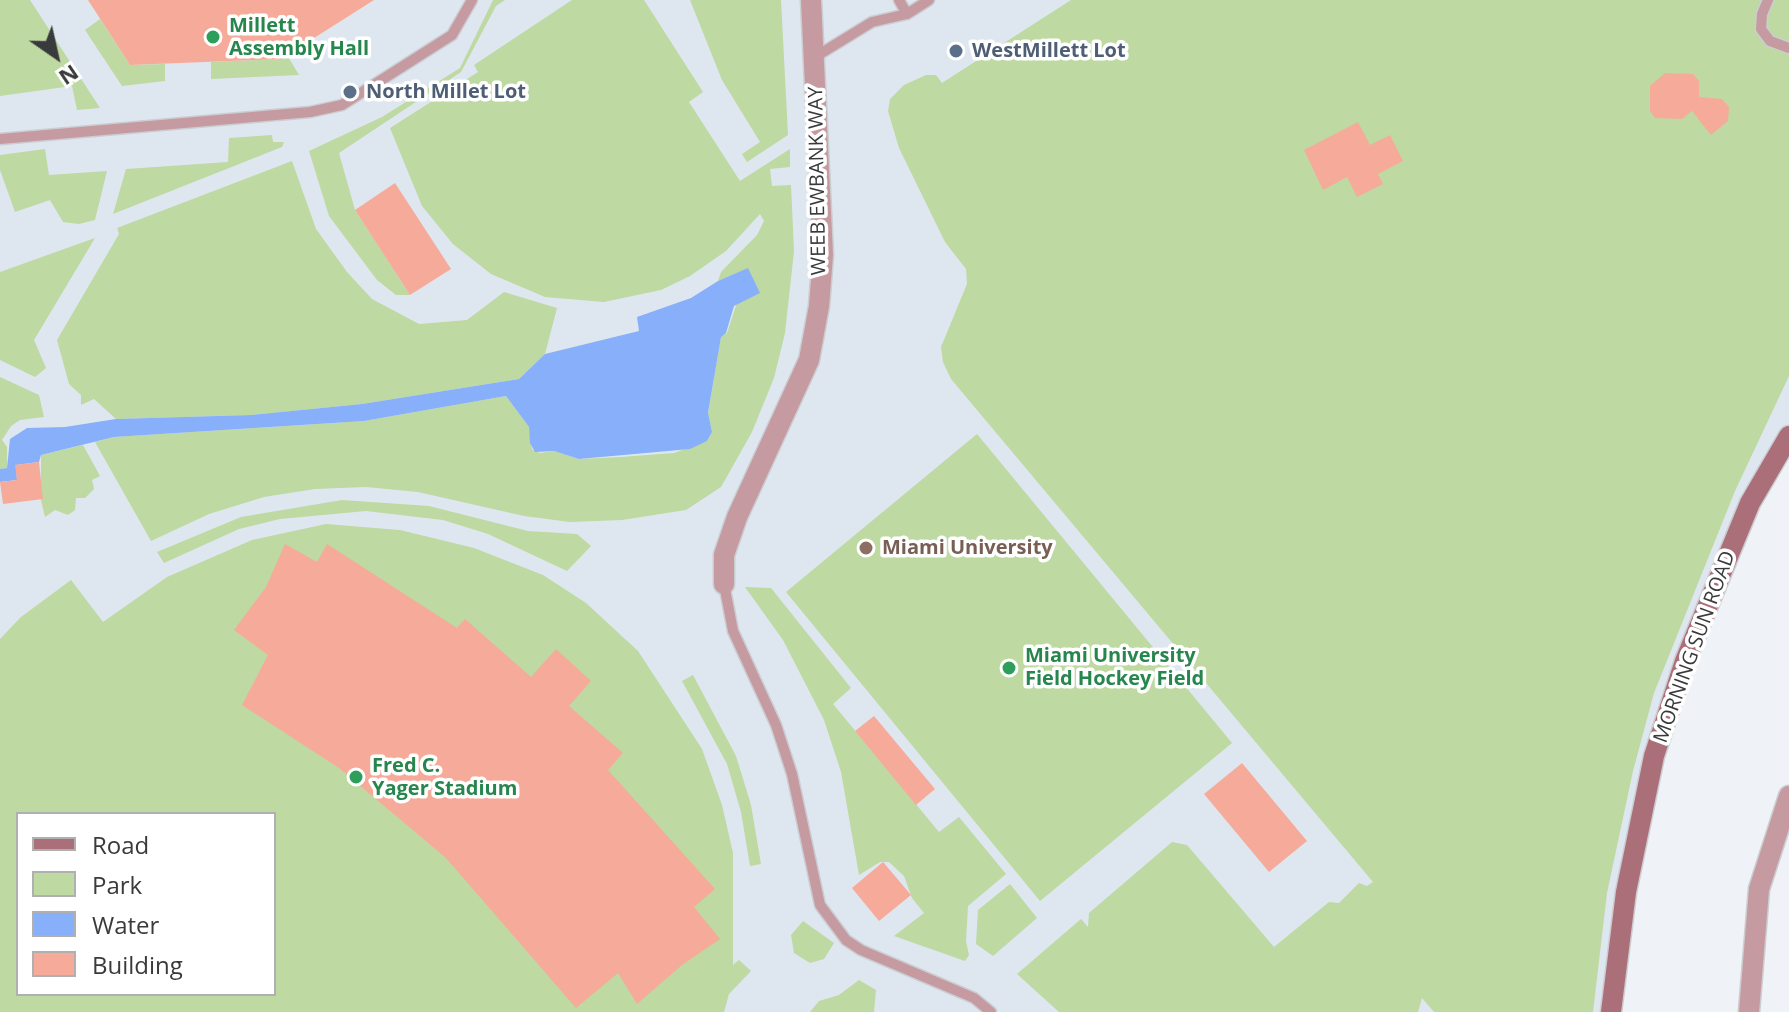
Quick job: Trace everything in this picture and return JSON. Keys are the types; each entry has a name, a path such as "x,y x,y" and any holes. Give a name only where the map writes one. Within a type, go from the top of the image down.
{"main road":[{"name":"MORNING SUN ROAD","path":"1611,1012 1626,892 1654,756 1685,661 1745,516 1789,436"}],"street":[{"name":"WEEB EWBANK WAY","path":"724,584 724,555 737,517 782,426 809,360 819,306 823,255 811,0"},
{"path":"1749,1012 1759,889 1789,796"}],"lane":[{"path":"0,139 310,112 342,105 452,35 472,0"},
{"path":"899,0 907,14"},
{"path":"815,57 872,22 907,14 929,0"},
{"path":"1768,0 1762,14 1761,29 1770,41 1789,48"},
{"path":"724,584 733,631 776,725 792,774 820,905 846,940 861,950 974,998 991,1012"}],"shaded area":[{"name":"Miami University","path":"0,0 1218,0 1789,349 1789,436 1654,756 1611,1012 0,1012"}],"green space":[{"path":"0,0 30,0 100,108 77,110 72,86 0,96"},
{"path":"493,0 505,0 496,6 461,72 339,153 355,210 410,295 396,295 377,280 329,216 309,151 382,117 460,68"},
{"path":"572,0 644,0 703,92 689,102 740,181 790,149 790,167 770,169 772,186 791,185 794,251 785,333 774,378 752,432 721,487 686,510 622,520 570,522 524,516 418,492 366,487 315,489 264,497 209,514 151,541 95,442 114,437 364,421 506,396 529,427 532,449 540,453 554,451 579,459 621,457 674,453 707,441 712,432 708,414 721,336 727,333 748,269 718,281 721,272 757,235 764,221 760,214 726,251 690,276 661,290 604,302 545,297 491,274 453,244 422,206 390,128 478,72 474,65"},
{"path":"690,0 781,0 788,135 747,162 742,154 760,142 722,80"},
{"path":"1071,0 1789,0 1789,376 1735,491 1654,693 1633,771 1607,893 1593,1012 1434,1012 1422,998 1418,1012 1059,1012 1017,974 1081,919 1088,927 1089,913 1172,842 1187,845 1274,947 1329,902 1339,903 1359,883 1367,886 1373,882 951,379 943,362 941,347 967,284 966,269 945,242 899,148 888,111 890,99 904,85 926,75 936,75 942,83"},
{"path":"100,19 130,65 165,64 165,81 122,86 85,30"},
{"path":"287,55 299,75 211,79 211,62 281,59"},
{"path":"272,135 273,142 284,142 282,147 113,214 126,169 228,162 229,138"},
{"path":"45,149 49,175 107,171 95,220 79,224 63,222 50,200 15,212 0,170 0,155"},
{"path":"292,161 316,229 347,272 372,299 419,324 467,320 504,292 557,308 545,354 519,379 362,404 251,415 116,419 94,399 81,405 81,395 69,384 57,340 119,234 117,228"},
{"path":"95,238 34,340 46,368 35,377 0,360 0,272"},
{"path":"0,377 39,395 44,417 20,420 11,426 2,440 7,447 7,468 0,469"},
{"name":"Miami University Field Hockey Field","path":"977,434 1232,743 1040,901 786,592"},
{"path":"83,445 100,476 92,480 94,489 85,498 76,498 75,510 68,515 55,510 45,517 41,500 41,455"},
{"path":"342,500 429,506 528,531 577,534 591,546 567,571 488,534 443,520 366,511 280,519 239,529 164,563 157,552 241,517"},
{"name":"Fred C. Yager Stadium","path":"326,524 400,530 474,548 543,575 586,603 638,651 702,749 722,805 733,853 733,965 739,960 751,971 729,994 724,1012 0,1012 0,639 21,617 71,580 103,622 167,577 252,540"},
{"path":"745,587 771,588 851,688 833,704 939,832 959,817 1006,874 968,906 966,941 969,955 965,961 894,936 924,913 912,898 904,876 889,862 880,862 859,875 841,772 824,720 783,640"},
{"path":"693,675 736,756 751,805 761,864 750,866 741,812 727,764 682,681"},
{"path":"1010,884 1037,918 993,956 976,944 978,910"},
{"path":"803,921 834,943 824,959 810,963 794,953 791,935"},
{"path":"859,980 876,990 874,1012 810,1012 819,1001 839,995"}],"water":[{"path":"748,268 760,293 734,306 726,333 721,337 708,413 712,432 707,441 690,449 579,459 554,451 535,452 530,443 529,427 506,396 364,421 114,437 41,455 39,462 16,465 17,480 0,482 0,469 7,468 10,439 27,428 65,427 116,419 251,415 362,404 519,379 545,354 639,331 637,317 691,298 718,281"}],"building":[{"name":"Millett Assembly Hall","path":"88,0 374,0 281,59 130,65"},
{"path":"1665,73 1693,74 1699,81 1699,97 1722,99 1729,107 1728,121 1711,135 1692,111 1682,119 1655,118 1650,111 1650,86"},
{"path":"1358,122 1370,145 1390,135 1403,161 1378,174 1383,184 1357,197 1347,177 1323,190 1304,150"},
{"path":"395,183 451,269 410,295 355,210"},
{"path":"39,462 43,499 3,504 0,482 17,480 15,465"},
{"path":"285,544 317,562 327,544 457,628 465,619 531,677 556,649 591,681 569,706 623,753 608,770 715,889 694,907 720,939 682,965 637,1004 618,973 576,1008 446,858 339,768 242,705 268,655 234,630 266,587"},
{"path":"874,716 935,789 916,805 855,731"},
{"path":"1242,763 1307,841 1269,872 1204,794"},
{"path":"883,862 911,895 879,921 852,888"}],"place":[{"name":"Millett Assembly Hall","path":"213,37"},
{"name":"WestMillett Lot","path":"956,51"},
{"name":"North Millet Lot","path":"350,92"},
{"name":"Miami University","path":"866,548"},
{"name":"Miami University Field Hockey Field","path":"1009,668"},
{"name":"Fred C. Yager Stadium","path":"356,777"}]}
